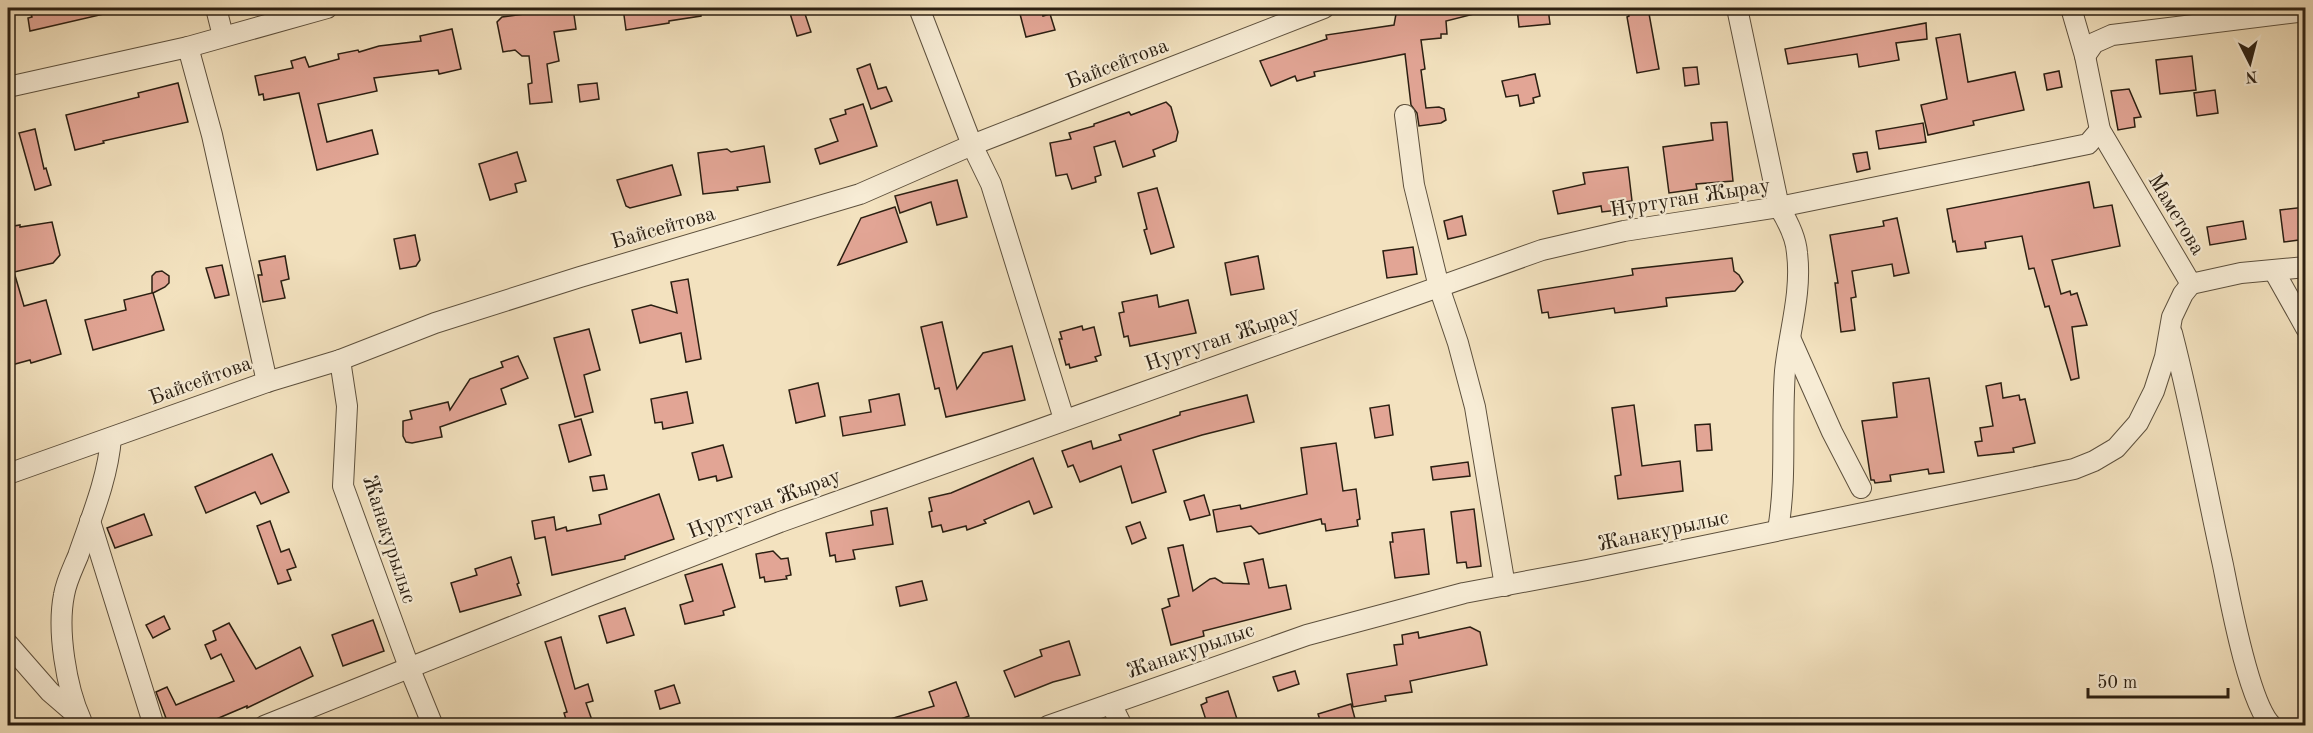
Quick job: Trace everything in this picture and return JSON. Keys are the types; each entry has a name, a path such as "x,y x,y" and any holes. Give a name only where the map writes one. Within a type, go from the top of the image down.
{"street":[{"path":"216,8 223,36"},
{"path":"8,87 188,47 327,8"},
{"path":"920,8 972,145 991,184 1064,419"},
{"name":"Байсейтова","path":"8,474 267,382 340,360 435,323 547,287 860,194 972,145 1324,8"},
{"path":"1737,8 1779,207 1787,221 1797,251 1798,284 1785,371 1784,497 1778,530"},
{"path":"2071,8 2085,56 2100,130"},
{"path":"2085,56 2094,43 2112,35 2306,11"},
{"path":"188,47 212,135 267,382"},
{"path":"1406,115 1414,185 1439,287 1458,344 1475,407 1505,586"},
{"name":"Нуртуган Жырау","path":"264,726 409,666 780,522 1542,250 1624,231 1779,207 2088,144 2100,130"},
{"name":"Маметова","path":"2100,130 2191,284 2241,273 2306,267"},
{"path":"2274,271 2306,328"},
{"name":"Жанакурылыс","path":"1048,726 1307,635 1464,593 2074,469 2116,448 2139,423 2154,391 2165,357 2172,317 2183,294 2191,284"},
{"path":"2170,328 2235,620 2253,690 2266,720 2272,726"},
{"path":"1790,338 1832,432 1861,488"},
{"name":"Жанакурылыс","path":"340,360 348,406 343,486 433,726"},
{"path":"85,723 75,706 66,665 62,628 64,594 109,462 111,438"},
{"path":"90,521 154,726"},
{"path":"8,644 50,692 85,723"},
{"path":"1111,704 1122,726"}],"building":[{"path":"65,8 103,8 104,14 30,31 28,18 32,17 31,14"},
{"path":"537,8 573,8 576,29 554,32 559,61 547,64 552,102 530,104 528,84 532,83 529,56 522,56 515,50 503,52 497,22 502,17 538,12"},
{"path":"623,8 701,8 701,16 626,30"},
{"path":"803,8 811,32 797,36 789,10"},
{"path":"1477,8 1478,13 1446,21 1447,34 1441,34 1441,38 1421,40 1425,69 1421,70 1426,108 1444,109 1446,120 1441,123 1419,126 1417,113 1411,105 1405,54 1314,72 1315,76 1297,81 1295,76 1271,86 1260,61 1327,39 1326,35 1394,25 1396,14 1407,13 1407,10"},
{"path":"1517,8 1548,8 1550,24 1519,27"},
{"path":"1627,8 1648,8 1659,69 1637,73"},
{"path":"1041,9 1043,16 1050,14 1055,30 1026,37 1020,14"},
{"path":"1926,23 1927,39 1896,43 1899,60 1859,67 1857,54 1788,64 1785,49"},
{"path":"452,29 461,69 439,74 438,70 374,78 377,91 318,104 327,142 372,130 378,154 317,170 299,93 264,100 263,94 259,95 255,76 293,68 291,61 305,57 309,67 339,59 338,54 421,41 420,36"},
{"path":"1960,34 1968,82 2015,72 2024,110 1973,121 1974,125 1928,135 1921,105 1947,99 1936,38"},
{"path":"2192,56 2196,90 2160,94 2156,60"},
{"path":"870,64 878,89 886,87 892,101 871,109 857,69"},
{"path":"1697,67 1699,84 1685,86 1683,68"},
{"path":"2059,71 2062,87 2047,90 2044,74"},
{"path":"1535,74 1540,96 1533,98 1534,103 1520,106 1518,95 1506,97 1502,81"},
{"path":"178,83 188,122 103,141 104,143 75,150 66,115 139,97 138,93"},
{"path":"597,83 599,99 580,102 578,85"},
{"path":"2129,89 2141,117 2134,118 2135,127 2118,130 2111,91"},
{"path":"2215,90 2218,113 2197,116 2194,93"},
{"path":"1166,102 1171,107 1178,132 1176,141 1153,150 1155,156 1123,167 1115,141 1094,147 1101,175 1095,177 1096,182 1072,189 1067,174 1056,176 1050,143 1071,139 1069,133 1094,126 1094,124 1129,112 1131,115"},
{"path":"863,104 877,146 820,164 815,149 838,141 830,119 846,114 845,110"},
{"path":"1727,122 1733,181 1696,184 1697,189 1669,193 1663,147 1713,140 1711,123"},
{"path":"1923,123 1926,142 1879,149 1876,131"},
{"path":"35,129 44,169 46,168 51,185 35,190 19,133"},
{"path":"764,146 770,182 737,187 738,190 703,194 698,153 727,149 731,152"},
{"path":"517,152 526,181 515,184 517,192 490,200 479,164"},
{"path":"1867,152 1870,169 1857,172 1853,154"},
{"path":"672,165 681,195 630,208 626,206 617,180"},
{"path":"1628,167 1632,201 1618,203 1618,210 1602,212 1601,206 1558,214 1553,191 1585,184 1583,173"},
{"path":"957,180 967,217 937,225 931,202 900,213 895,196"},
{"path":"2089,182 2094,208 2112,205 2120,246 2052,260 2061,294 2070,291 2071,295 2077,293 2087,325 2072,327 2079,378 2071,380 2049,306 2045,307 2034,268 2029,269 2022,236 1985,242 1986,248 1957,252 1947,209"},
{"path":"1157,188 1174,247 1151,254 1144,230 1147,229 1138,193"},
{"path":"895,207 907,242 838,265 861,218"},
{"path":"2306,207 2306,239 2284,242 2280,210"},
{"path":"1462,216 1466,235 1448,239 1444,221"},
{"path":"1897,218 1909,273 1894,276 1892,264 1852,271 1856,297 1851,298 1855,330 1841,332 1835,283 1838,283 1830,235 1884,226 1883,221"},
{"path":"2243,221 2246,239 2210,245 2207,227"},
{"path":"52,222 60,255 53,263 14,272 24,306 46,300 61,354 31,363 30,360 8,366 8,227"},
{"path":"415,235 420,260 416,266 400,269 394,239"},
{"path":"1413,247 1417,274 1387,278 1383,251"},
{"path":"285,256 289,279 281,281 285,298 263,302 258,275 262,275 259,261"},
{"path":"1258,256 1264,289 1231,295 1225,263"},
{"path":"1732,258 1734,271 1743,282 1735,291 1666,298 1667,306 1615,313 1614,308 1549,318 1548,312 1542,313 1538,290 1633,275 1632,269"},
{"path":"222,265 229,295 215,298 206,268"},
{"path":"162,271 169,276 169,283 153,293 164,330 93,350 85,320 126,310 124,300 152,293 152,276"},
{"path":"688,279 701,359 686,362 681,333 640,343 632,310 651,305 677,313 671,282"},
{"path":"1157,295 1159,307 1188,300 1196,333 1130,346 1128,336 1124,337 1119,313 1124,312 1122,302"},
{"path":"942,322 957,389 983,353 1012,346 1025,400 946,417 939,388 935,389 921,327"},
{"path":"1082,326 1083,330 1094,327 1101,355 1095,357 1097,361 1070,368 1069,364 1066,365 1059,339 1062,339 1060,332"},
{"path":"589,329 600,370 584,375 593,412 575,417 554,338"},
{"path":"518,356 528,378 501,389 506,404 440,427 442,437 412,443 406,442 403,436 403,421 412,419 410,411 448,402 450,410 470,379 503,367 501,362"},
{"path":"1929,378 1944,472 1929,474 1928,469 1890,475 1891,481 1875,483 1871,480 1862,421 1897,417 1893,383"},
{"path":"818,383 825,416 796,423 789,390"},
{"path":"2001,383 2003,398 2019,395 2020,400 2025,399 2035,443 2013,448 2014,452 1978,456 1975,442 1982,441 1980,428 1993,426 1986,386"},
{"path":"687,392 693,423 663,429 662,422 655,423 651,399"},
{"path":"899,394 905,425 843,436 840,417 871,412 869,400"},
{"path":"1247,395 1254,422 1153,450 1166,492 1132,503 1121,466 1080,482 1073,465 1068,467 1062,451 1091,441 1093,449 1121,440 1119,435 1180,415 1180,412"},
{"path":"1389,405 1393,435 1375,438 1370,408"},
{"path":"1634,405 1642,466 1680,461 1683,491 1618,499 1615,476 1621,475 1612,408"},
{"path":"581,419 591,455 569,462 559,425"},
{"path":"1710,424 1712,450 1697,451 1695,425"},
{"path":"1336,443 1343,491 1356,489 1360,519 1357,520 1358,526 1326,531 1321,519 1259,534 1251,526 1217,532 1213,510 1240,505 1241,509 1307,494 1301,448"},
{"path":"723,445 732,477 717,481 716,476 699,480 692,453"},
{"path":"272,454 289,492 261,504 255,492 206,513 195,487"},
{"path":"1033,458 1052,507 1034,514 1029,501 984,520 986,523 967,530 966,526 943,532 941,525 932,527 929,498 951,493"},
{"path":"1468,462 1470,476 1433,480 1431,467"},
{"path":"604,475 607,489 593,491 590,477"},
{"path":"659,494 674,539 625,556 625,559 552,575 545,537 535,539 532,521 554,517 556,530 566,527 567,531 601,524 599,515"},
{"path":"1204,495 1210,515 1190,520 1184,501"},
{"path":"887,508 893,544 853,550 855,559 836,562 835,555 830,556 826,533 873,525 871,511"},
{"path":"1474,509 1481,566 1467,568 1466,562 1457,563 1451,512"},
{"path":"144,514 152,535 115,548 107,528"},
{"path":"270,521 281,552 289,549 296,567 287,570 291,580 278,584 257,526"},
{"path":"1140,522 1146,538 1132,544 1126,527"},
{"path":"1424,529 1429,574 1395,578 1390,542 1393,542 1392,533"},
{"path":"1183,545 1193,591 1215,578 1223,583 1249,584 1244,563 1263,559 1269,588 1286,585 1291,609 1203,631 1204,636 1171,645 1162,609 1170,606 1168,599 1179,596 1168,548"},
{"path":"773,551 781,559 788,558 791,575 786,576 787,579 765,582 764,577 760,578 756,554"},
{"path":"511,557 521,595 460,612 451,583 477,575 475,569"},
{"path":"722,564 735,607 723,611 724,615 685,624 680,605 693,601 685,575"},
{"path":"922,581 927,600 900,606 896,587"},
{"path":"625,608 634,635 607,643 599,616"},
{"path":"164,616 170,629 153,638 146,625"},
{"path":"373,620 384,651 343,666 332,635"},
{"path":"229,623 256,669 300,647 313,676 247,708 247,706 200,726 169,726 156,692 167,687 176,705 234,681 221,654 211,659 205,645 216,640 213,631"},
{"path":"1470,627 1480,632 1487,665 1410,681 1412,692 1385,696 1386,701 1353,707 1347,674 1397,665 1394,645 1403,644 1402,635 1418,632 1419,638"},
{"path":"561,637 575,689 588,684 593,701 586,703 594,726 568,726 564,713 567,712 545,642"},
{"path":"1069,641 1080,675 1053,682 1015,697 1004,671 1042,656 1040,650"},
{"path":"1295,671 1299,684 1278,691 1273,677"},
{"path":"956,682 969,716 942,726 881,726 880,722 934,706 929,692"},
{"path":"674,685 680,703 660,709 655,691"},
{"path":"1228,691 1237,719 1217,726 1208,726 1201,705 1207,702 1206,698"},
{"path":"1351,704 1357,726 1322,726 1318,714"}]}
